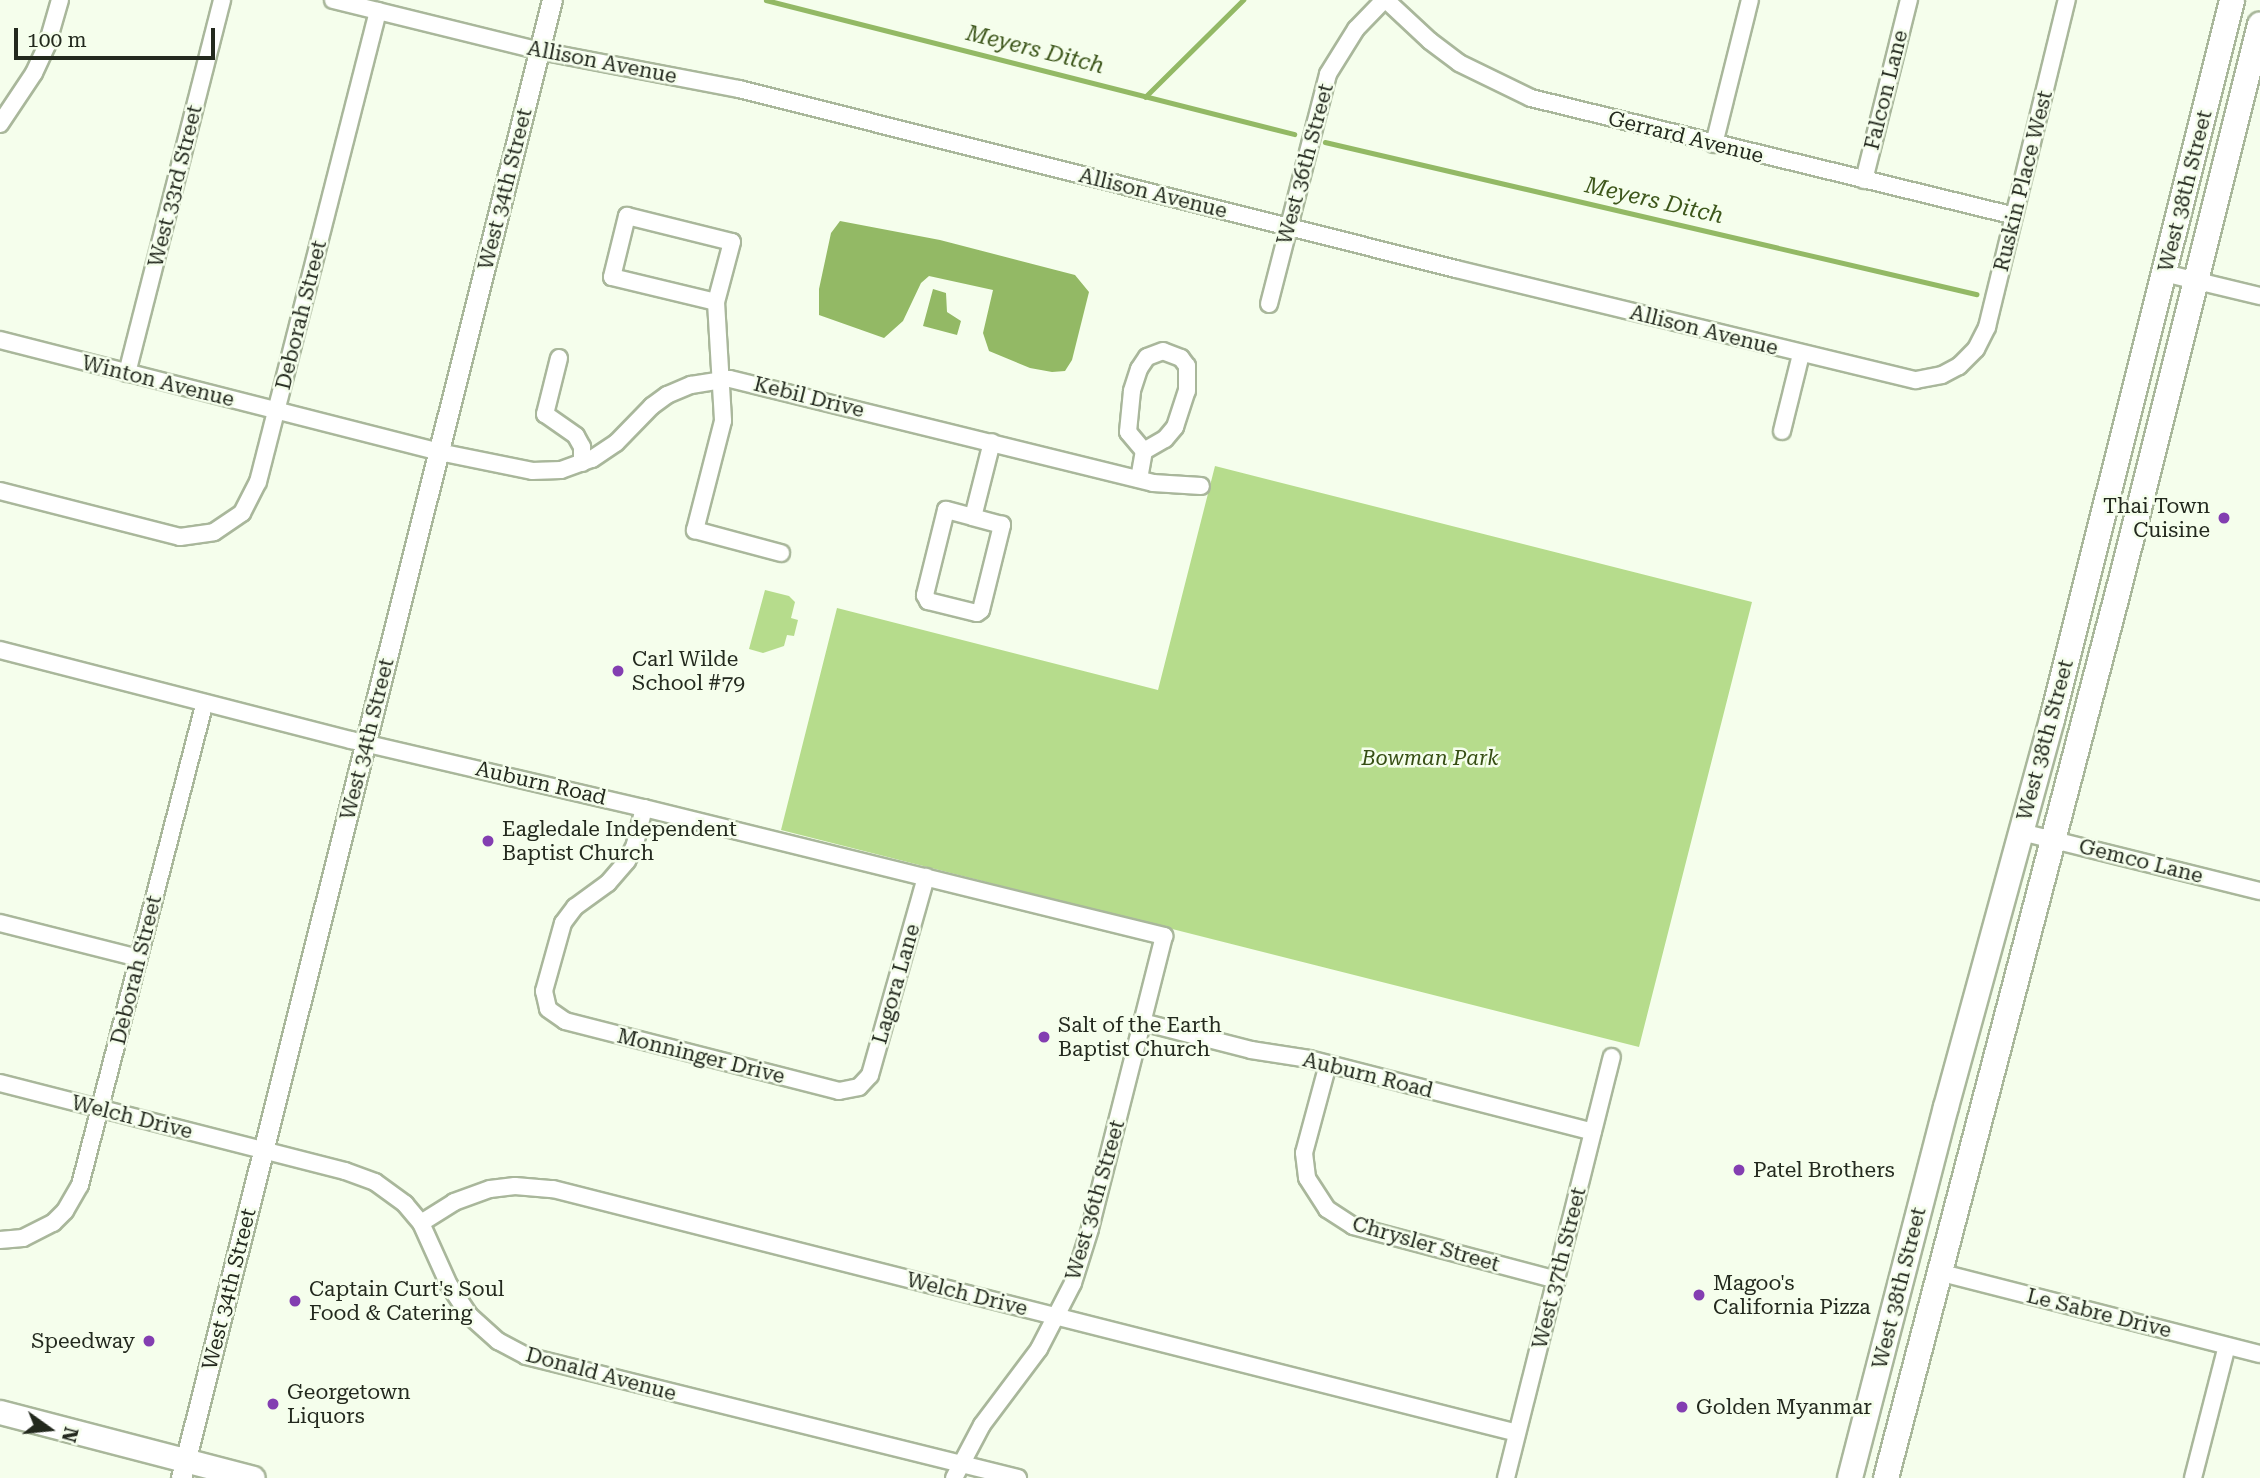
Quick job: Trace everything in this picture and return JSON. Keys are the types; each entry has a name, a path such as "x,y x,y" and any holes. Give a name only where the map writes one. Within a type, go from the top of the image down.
{"main road":[{"name":"West 38th Street","path":"1850,1478 1946,1107 2021,832 2232,0"},
{"name":"West 38th Street","path":"1886,1478 2197,280 2260,24"},
{"path":"1938,1272 1928,1268 1924,1259 1942,1177 1946,1107"},
{"path":"0,1412 184,1470 253,1478"},
{"path":"1859,1445 1869,1456 1868,1478"}],"street":[{"path":"0,124 34,73 47,45 60,0"},
{"name":"West 33rd Street","path":"127,373 222,0"},
{"name":"Allison Avenue","path":"333,0 540,51 738,89 1801,354 1916,380 1948,373 1968,358"},
{"name":"West 34th Street","path":"184,1470 552,0"},
{"name":"Gerrard Avenue","path":"1385,0 1439,49 1508,89 1561,107 2014,216"},
{"name":"West 36th Street","path":"1269,304 1328,74 1356,29 1385,0"},
{"path":"1714,144 1750,0"},
{"name":"Falcon Lane","path":"1864,180 1909,0"},
{"name":"Ruskin Place West","path":"1968,358 1987,327 2067,0"},
{"name":"Deborah Street","path":"0,491 144,528 191,537 214,533 233,521 255,493 378,12"},
{"path":"716,302 612,277 627,216 732,242 716,302 723,421 695,530 781,552"},
{"path":"2164,273 2260,296"},
{"name":"Winton Avenue","path":"0,340 439,452"},
{"path":"1139,479 1144,452 1165,439 1175,427 1187,391 1187,366 1181,358 1163,351 1147,357 1139,369 1132,391 1128,432 1144,452"},
{"path":"1782,431 1801,354"},
{"path":"559,358 545,414 576,436 582,447 582,463"},
{"name":"Kebil Drive","path":"439,452 532,471 553,471 582,463 613,446 652,406 667,395 691,385 721,380 749,382 1164,485 1201,486"},
{"path":"973,517 992,442"},
{"path":"946,510 973,517 1002,525 982,610 977,613 928,601 925,595 946,510"},
{"name":"Auburn Road","path":"0,650 366,743 644,808 1164,936"},
{"name":"Deborah Street","path":"0,1240 23,1238 47,1227 65,1211 77,1191 205,702"},
{"name":"Monninger Drive","path":"644,808 635,845 627,861 608,883 575,907 561,928 544,991 548,1009 565,1021 839,1091 859,1087"},
{"name":"Gemco Lane","path":"2021,832 2260,891"},
{"name":"Lagora Lane","path":"859,1087 870,1075 926,877"},
{"path":"0,923 138,958"},
{"name":"West 36th Street","path":"957,1471 982,1425 1032,1359 1057,1317 1082,1259 1164,936"},
{"name":"Auburn Road","path":"1142,1022 1251,1050 1328,1064 1593,1132"},
{"name":"West 37th Street","path":"1506,1478 1612,1057"},
{"name":"Chrysler Street","path":"1328,1064 1304,1153 1310,1184 1327,1209 1353,1226 1557,1280"},
{"name":"Welch Drive","path":"0,1083 264,1151"},
{"name":"Donald Avenue","path":"264,1151 363,1177 391,1192 421,1223 449,1286 462,1306 483,1329 515,1351 544,1362 957,1471 1018,1478"},
{"name":"Welch Drive","path":"421,1223 454,1202 478,1193 502,1187 541,1187 1517,1433"},
{"name":"Le Sabre Drive","path":"1938,1272 2260,1353"},
{"path":"2193,1478 2227,1346"}],"green space":[{"name":"Bowman Park","path":"1215,466 1752,602 1639,1047 781,830 837,608 1158,690"},
{"path":"765,590 789,596 795,602 791,618 798,620 794,636 787,635 784,646 763,653 749,649"}],"shaded area":[{"path":"840,221 940,240 1075,275 1089,292 1072,360 1065,371 1052,372 1030,368 989,351 983,333 993,290 929,276 921,283 903,321 884,338 819,315 819,289 831,233"},
{"path":"933,289 946,293 947,312 961,321 957,335 923,326"}],"waterway":[{"name":"Meyers Ditch","path":"766,0 1294,134"},
{"path":"1145,97 1243,0"},
{"name":"Meyers Ditch","path":"1325,142 1976,294"}],"place":[{"name":"Thai Town Cuisine","path":"2224,518"},
{"name":"Carl Wilde School #79","path":"618,671"},
{"name":"Eagledale Independent Baptist Church","path":"488,841"},
{"name":"Salt of the Earth Baptist Church","path":"1044,1037"},
{"name":"Patel Brothers","path":"1739,1170"},
{"name":"Magoo's California Pizza","path":"1699,1295"},
{"name":"Captain Curt's Soul Food & Catering","path":"295,1301"},
{"name":"Speedway","path":"149,1341"},
{"name":"Georgetown Liquors","path":"273,1404"},
{"name":"Golden Myanmar","path":"1682,1407"}]}
